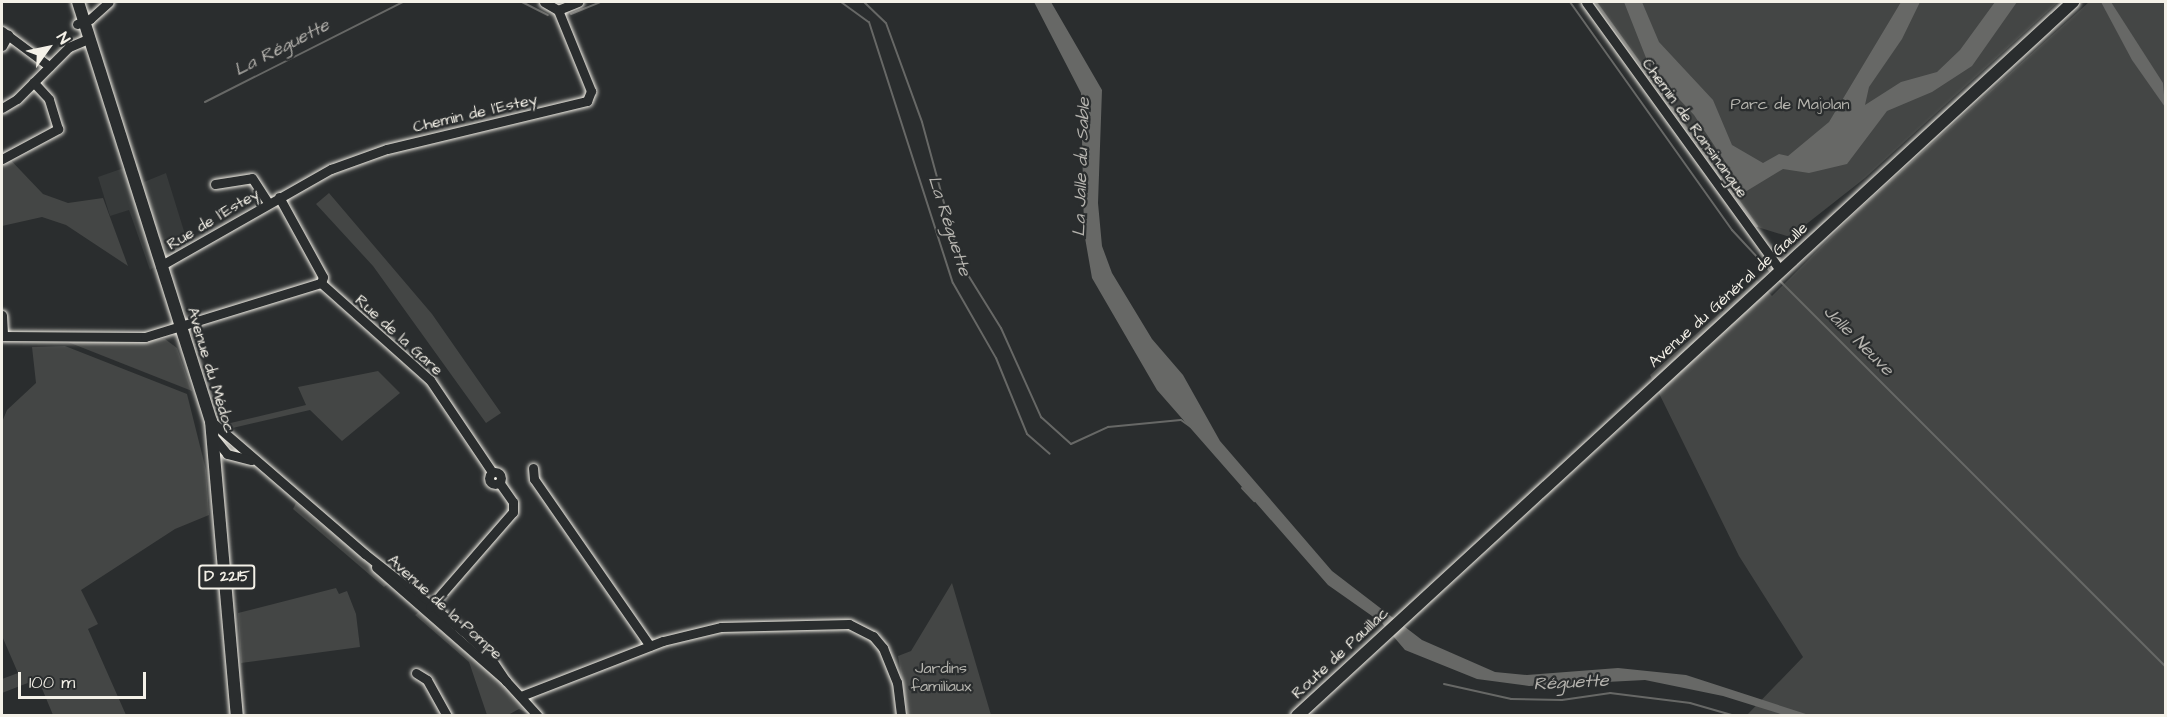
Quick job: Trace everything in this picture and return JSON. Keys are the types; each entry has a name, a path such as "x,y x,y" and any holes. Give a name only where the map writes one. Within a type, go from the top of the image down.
{"main road":[{"name":"Avenue du Médoc","path":"70,2 81,23"},
{"name":"Avenue du Médoc","path":"78,2 86,39 211,421 219,470 237,716"},
{"name":"Avenue du Général de Gaulle","path":"1406,615 2073,2"},
{"name":"Route de Pauillac","path":"1297,716 1406,615"}],"street":[{"path":"81,23 109,2"},
{"path":"544,2 558,10 578,2"},
{"name":"Chemin de Ransinangue","path":"1586,2 1781,271"},
{"name":"Chemin de l'Estey","path":"279,197 331,169 387,149 587,101 591,91 558,10"},
{"path":"2,46 5,33 49,66"},
{"path":"2,108 49,66 86,39"},
{"path":"2,159 56,135 58,129 49,99 33,82"},
{"path":"215,184 252,178 268,203"},
{"path":"2,315 2,336 145,337 321,284 323,277 279,197"},
{"name":"Rue de l'Estey","path":"160,266 279,197"},
{"name":"Rue de la Gare","path":"321,284 430,380 492,472 499,474 499,482 513,502 513,512 432,604"},
{"name":"Avenue de la Pompe","path":"211,421 365,554 432,604 488,653 506,681"},
{"path":"215,439 227,454 219,470"},
{"name":"Avenue de la Pompe","path":"227,454 258,463"},
{"path":"533,468 534,479 650,646"},
{"name":"Avenue de la Pompe","path":"365,554 425,612 506,681 538,716"},
{"path":"425,612 432,604"},
{"path":"521,696 650,646 721,627 849,624 873,636 887,655 897,682 901,716"},
{"path":"416,673 427,680 447,716"}],"shaded area":[{"path":"138,163 144,182 166,173 188,244 150,270 129,210 110,216 98,177"}],"green space":[{"name":"Parc de Majolan","path":"1590,2 2058,2 1865,178 1790,237 1751,225"},
{"path":"2089,2 2165,2 2165,715 1747,715 1803,657 1739,556 1650,375 1757,280 1772,296 1858,210"},
{"path":"2,151 43,194 68,203 103,198 128,266 66,225 42,217 2,226"},
{"path":"329,193 432,314 501,413 486,423 373,266 316,204"},
{"path":"165,339 177,348 192,391 68,342"},
{"path":"65,346 187,394 206,470 209,515 175,529 81,590 98,624 88,629 126,715 53,715 38,679 2,693 2,679 18,673 2,636 2,422 7,410 36,383 32,347"},
{"path":"378,371 400,393 342,441 310,410 224,430 222,425 306,405 298,387"},
{"path":"296,503 368,563 388,584 384,587 293,509"},
{"name":"Jardins familiaux","path":"952,583 991,715 908,715 898,656 911,651"},
{"path":"336,588 339,594 347,591 356,614 360,647 241,663 238,613"},
{"path":"419,612 505,686 532,715 519,709 508,715 487,715 469,662 415,615"}],"water":[{"path":"1034,2 1051,2 1102,90 1098,203 1102,246 1112,273 1152,339 1183,375 1220,441 1332,571 1422,640 1495,672 1527,675 1618,668 1686,675 1809,715 1784,715 1723,696 1645,680 1529,686 1477,679 1405,650 1382,623 1328,585 1157,390 1092,278 1084,232 1081,93"},
{"path":"1624,2 1642,2 1659,42 1713,100 1732,145 1763,163 1779,154 1788,156 1829,122 1901,2 1920,2 1902,39 1869,87 1865,105 1901,82 1937,72 1960,50 1995,2 2017,2 1972,66 1932,92 1887,111 1847,164 1809,173 1783,169 1745,192 1694,115 1650,68"},
{"path":"2101,2 2111,2 2163,83 2165,107 2132,60"}],"waterway":[{"name":"La Réguette","path":"205,102 403,2"},
{"name":"La Réguette","path":"522,2 548,15"},
{"name":"La Réguette","path":"571,14 600,2"},
{"name":"La Réguette","path":"841,2 869,22 953,283 996,358 1027,434 1050,454"},
{"path":"864,2 886,23 922,122 960,262 1001,328 1041,417 1071,444 1108,427 1181,420 1191,427"},
{"name":"Jalle Neuve","path":"1570,2 1732,230 1772,273"},
{"path":"1596,2 1757,226"},
{"name":"Jalle Neuve","path":"1778,279 2166,667"},
{"name":"La Jalle du Sable","path":"1242,488 1254,501"},
{"name":"Réguette","path":"1444,684 1511,699 1562,700 1610,693 1690,703 1735,716"}]}
